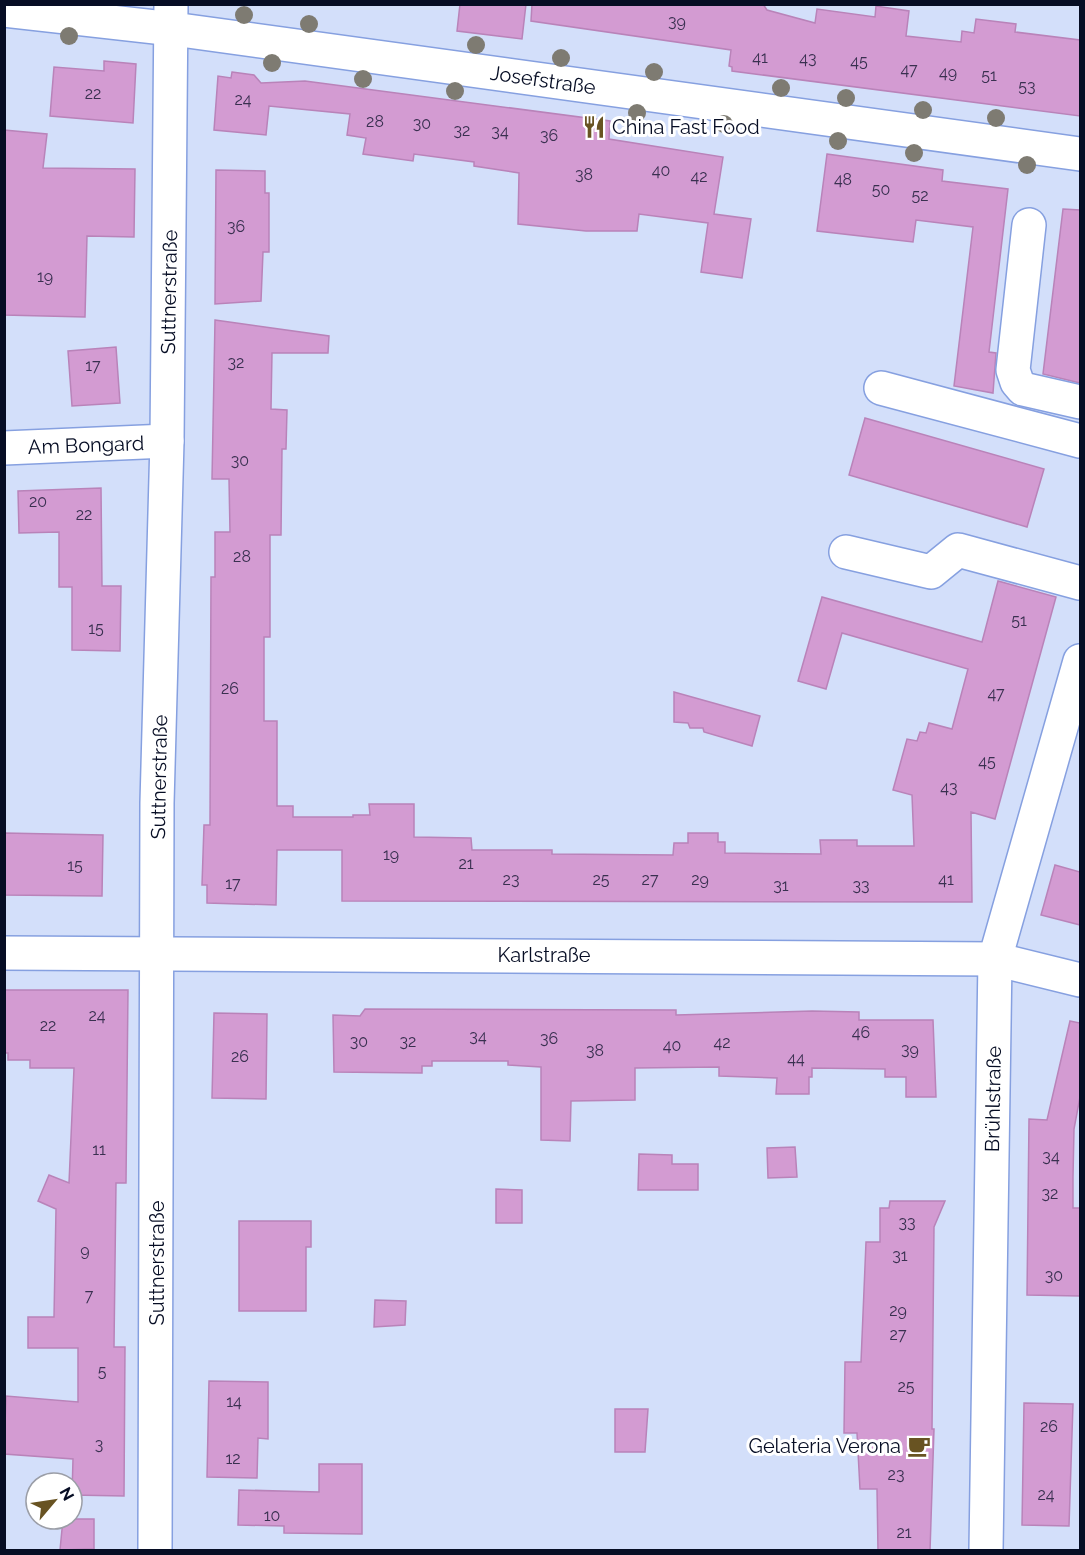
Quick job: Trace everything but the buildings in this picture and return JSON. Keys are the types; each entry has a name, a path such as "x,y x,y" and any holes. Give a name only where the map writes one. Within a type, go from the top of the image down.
{"street":[{"name":"Josefstraße","path":"4,10 172,17 1080,154"},
{"name":"Suttnerstraße","path":"155,1551 157,803 167,441 172,17"},
{"path":"1029,225 1013,370 1017,382 1023,389 1080,402"},
{"path":"881,388 1080,441"},
{"name":"Am Bongard","path":"4,448 167,441"},
{"path":"846,552 931,572 958,550 1080,583"},
{"name":"Brühlstraße","path":"986,1551 995,958 1080,660"},
{"name":"Karlstraße","path":"4,953 995,958 1080,980"}],"place":[{"name":"China Fast Food","path":"594,127"},
{"name":"Gelateria Verona","path":"919,1446"}]}
